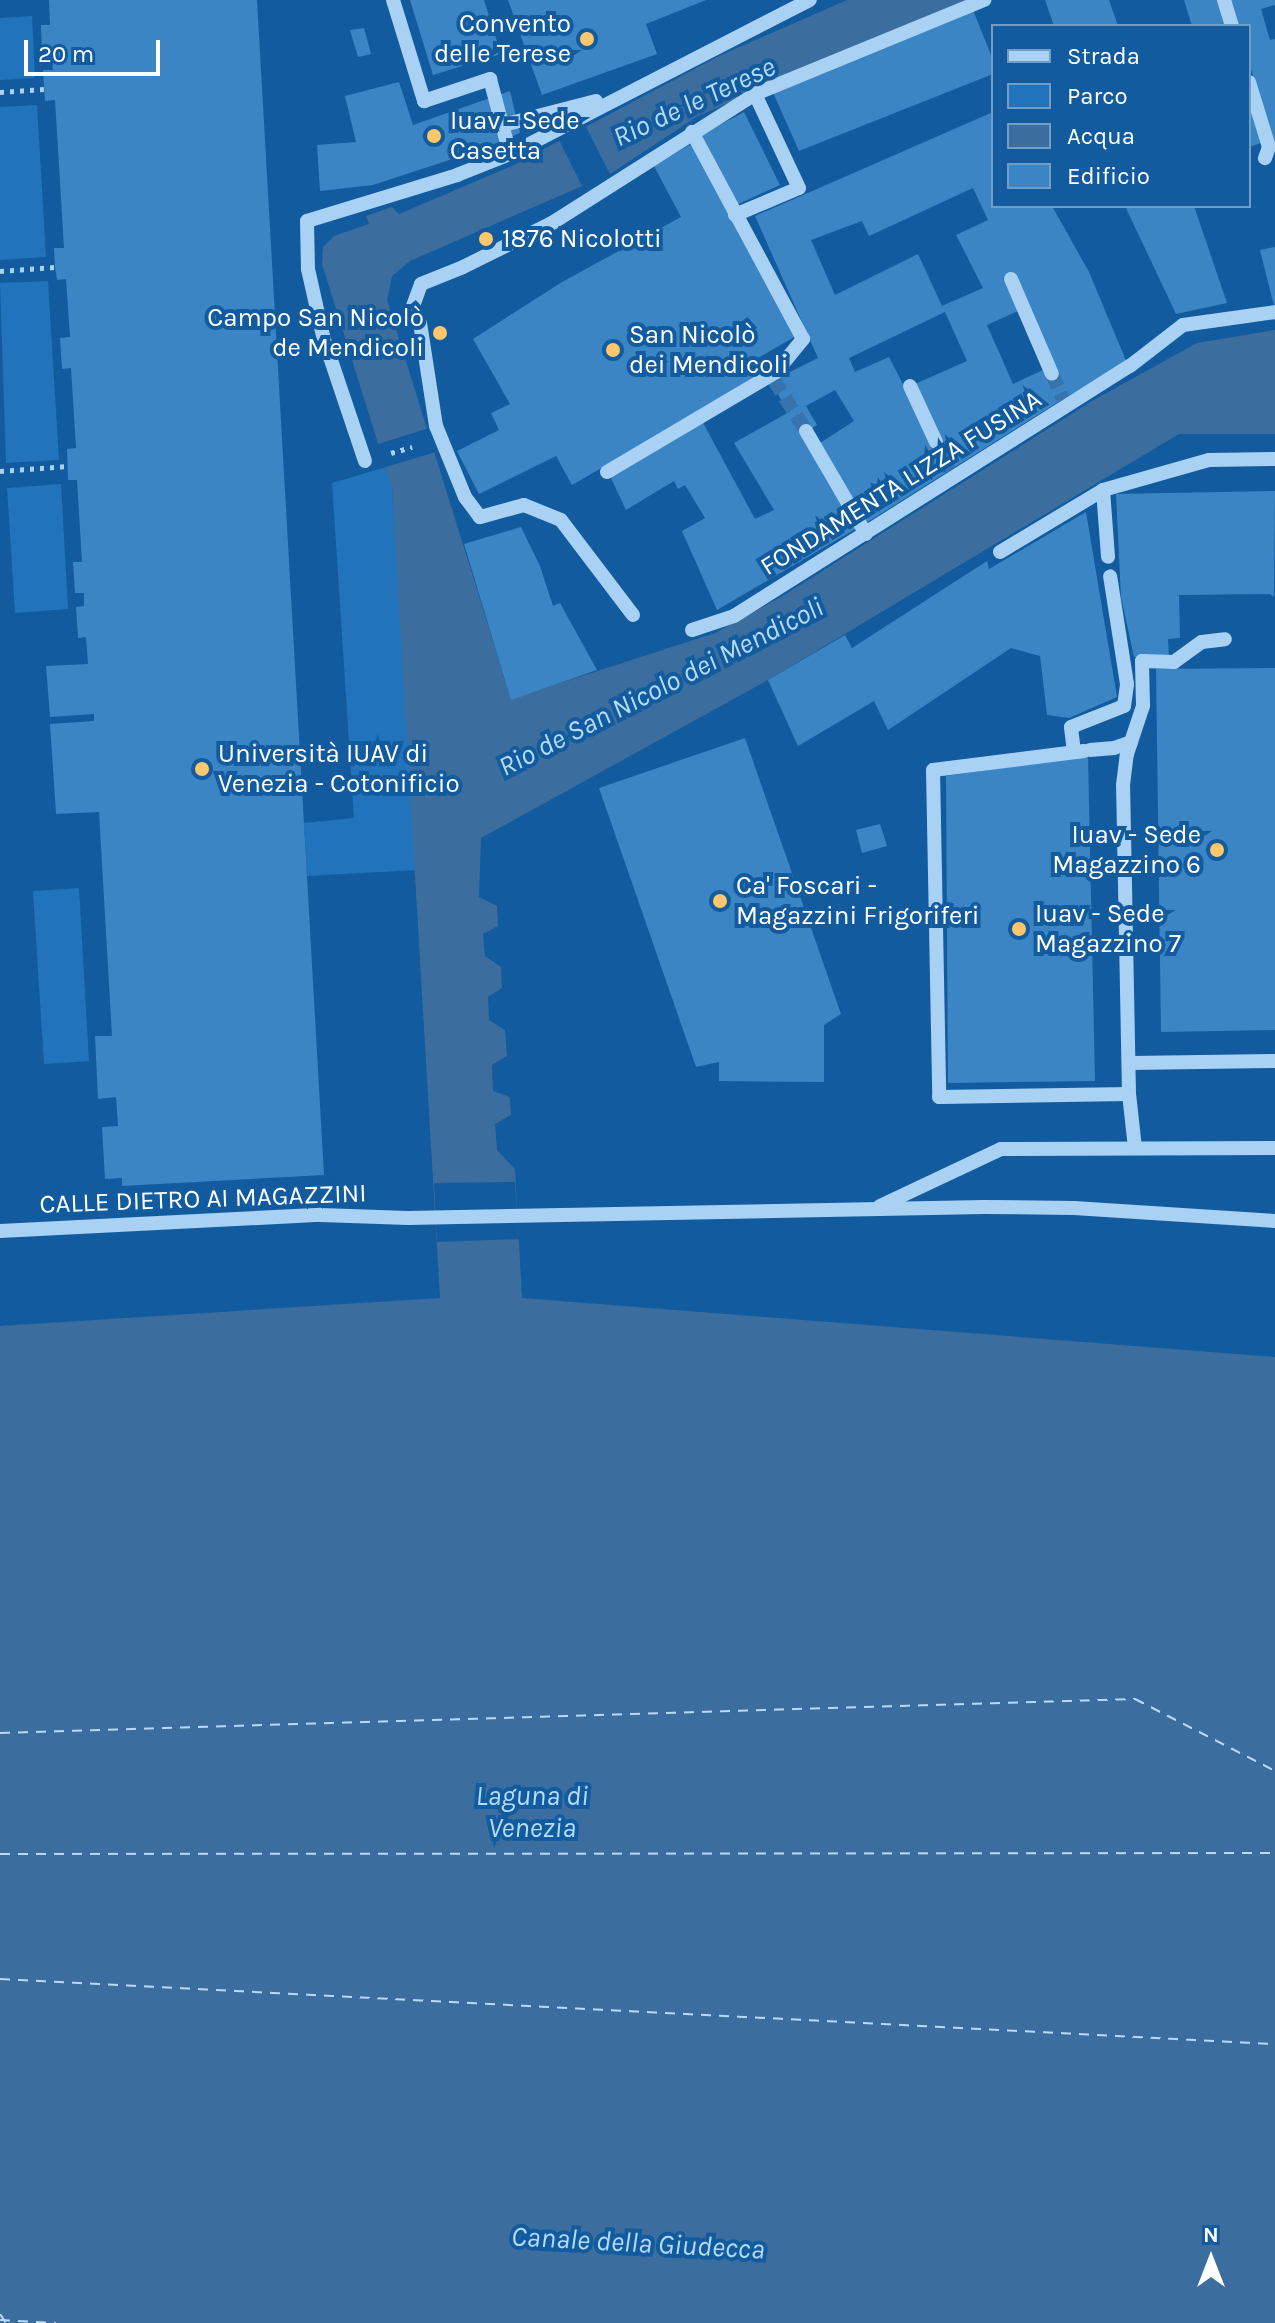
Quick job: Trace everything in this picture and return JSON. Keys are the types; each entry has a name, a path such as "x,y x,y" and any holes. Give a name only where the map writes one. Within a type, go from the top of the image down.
{"street":[{"path":"393,0 424,101 490,79 510,154"},
{"path":"365,461 323,336 308,269 307,221 457,175 510,154 810,0"},
{"path":"633,615 561,520 524,505 480,517 465,497 436,426 420,323 413,306 415,294 421,284 552,223 600,186 755,94 984,0"},
{"path":"1224,0 1231,24"},
{"path":"1251,88 1269,147 1265,158"},
{"path":"503,125 624,94"},
{"path":"735,215 799,188 755,94"},
{"path":"607,472 772,378 803,339 692,132"},
{"path":"1011,279 1052,374"},
{"name":"FONDAMENTA LIZZA FUSINA","path":"692,630 734,616 866,534 951,475 1065,403 1130,366 1183,325 1245,309 1275,312"},
{"path":"910,386 936,442"},
{"path":"806,431 866,534"},
{"path":"1000,552 1103,490 1209,460 1275,459"},
{"path":"1103,490 1108,557"},
{"path":"1083,751 1071,727 1124,706 1127,684 1110,576"},
{"path":"1135,1148 1129,1094 1123,785 1131,742 1143,706 1142,661 1174,662 1202,642 1225,639"},
{"path":"1129,1094 939,1097 933,770 1114,748 1131,742"},
{"path":"1129,1063 1275,1061"},
{"path":"876,1209 1001,1149 1275,1148"},
{"name":"CALLE DIETRO AI MAGAZZINI","path":"0,1231 321,1215 408,1218 876,1209 1074,1208 1275,1221"}],"path":[{"path":"0,92 44,89"},
{"path":"0,271 55,267"},
{"path":"384,455 413,447"},
{"path":"0,471 68,466"}],"green space":[{"path":"32,16 35,78 0,80 0,18"},
{"path":"37,105 46,257 0,260 0,107"},
{"path":"48,281 59,460 6,463 0,283"},
{"path":"386,467 392,488 417,870 307,876 304,823 354,818 332,483"},
{"path":"61,484 68,609 15,613 7,488"},
{"path":"79,888 89,1061 44,1064 33,891"}],"water":[{"name":"Laguna di Venezia","path":"847,0 971,0 698,116 610,174 410,261 392,276 387,300 511,699 715,633 781,597 1092,401 1197,343 1275,330 1275,434 1179,434 768,680 481,838 479,897 497,906 498,926 483,934 485,956 501,967 502,988 488,997 489,1020 505,1030 507,1056 492,1065 493,1091 510,1097 511,1115 495,1124 497,1150 515,1169 522,1298 1275,1357 1275,2323 0,2323 0,1326 440,1298 392,488 322,264 323,247 334,236 369,224 366,216 392,207 399,214 512,166 719,56"}],"pier":[{"path":"584,123 610,174 583,188 558,138"},
{"path":"432,427 439,451 382,468 375,445"},
{"path":"515,1182 519,1239 437,1242 434,1183"}],"building":[{"path":"49,0 257,0 324,1175 122,1186 122,1178 105,1179 102,1127 118,1126 116,1097 98,1099 95,1036 112,1036 99,812 56,814 50,724 94,721 94,714 50,717 46,666 88,664 86,637 78,638 76,607 84,606 84,593 75,593 73,562 82,562 77,480 68,480 67,449 76,448 71,368 62,369 60,338 70,337 66,279 57,280 55,267 54,248 64,248 55,100 45,101 43,70 53,70 52,55 42,56 41,25 50,25"},
{"path":"410,0 484,0 501,54 433,75"},
{"name":"Convento delle Terese","path":"508,0 706,0 646,24 657,54 542,95"},
{"path":"1045,0 1109,0 1117,24 1053,24"},
{"path":"1184,0 1220,0 1227,24 1191,24"},
{"path":"1229,0 1275,0 1275,5 1261,9 1270,40 1275,39 1275,145 1251,69 1251,24 1236,24"},
{"path":"973,10 991,55 991,75 799,151 771,88"},
{"path":"364,28 371,54 358,57 350,30"},
{"name":"Iuav - Sede Casetta","path":"399,82 413,125 510,91 520,133 483,149 373,185 320,191 317,145 356,142 345,96"},
{"path":"1251,101 1264,142 1251,146"},
{"path":"744,112 780,185 734,206 699,136"},
{"path":"991,113 991,208 1053,208 1089,272 1127,363 1063,399 863,525 817,445 854,421 835,390 806,406 817,425 809,430 859,527 717,610 682,531 705,518 685,485 678,489 674,481 626,510 610,476 701,419 755,519 774,510 734,443 789,412 770,382 818,358 755,216","holes":["973,188 988,220 956,235 983,288 942,306 918,254 835,295 811,240 862,221 869,236","1014,273 1043,370 1013,384 987,325 1018,311 1003,278","945,312 967,361 915,384 933,443 889,357 855,372 849,358"]},
{"name":"San Nicolò dei Mendicoli","path":"693,143 796,336 753,361 761,376 572,485 556,456 479,494 457,451 499,430 491,413 510,404 473,339 562,282 681,217 654,166"},
{"path":"1126,208 1195,208 1227,303 1176,314"},
{"path":"1275,247 1275,306 1274,306 1260,250"},
{"path":"1275,491 1274,597 1270,594 1179,595 1180,638 1168,639 1169,657 1134,657 1121,597 1116,494"},
{"path":"1086,512 1117,697 1069,718 1047,715 1040,656 1011,648 888,730 874,701 798,746 768,680 845,635 852,648 987,561 989,569"},
{"path":"521,527 540,566 553,606 560,603 597,670 511,700 464,544"},
{"name":"Iuav - Sede Magazzino 6","path":"1275,668 1275,1030 1161,1032 1156,669"},
{"name":"Ca' Foscari - Magazzini Frigoriferi","path":"745,738 841,1014 824,1025 824,1082 719,1081 719,1062 696,1067 599,788"},
{"name":"Iuav - Sede Magazzino 7","path":"1088,756 1095,1081 948,1083 946,776"},
{"path":"880,824 887,846 862,853 856,830"}],"ferry route":[{"path":"0,1733 1135,1699 1275,1771"},
{"path":"0,1854 1275,1853"},
{"path":"0,1979 1275,2044"},
{"path":"0,2314 6,2323"},
{"path":"0,2320 56,2323"}],"tunnel":[{"path":"1052,374 1063,399"},
{"path":"774,380 806,431"},
{"path":"936,442 949,470"}],"place":[{"name":"Convento delle Terese","path":"587,39"},
{"name":"Iuav - Sede Casetta","path":"434,136"},
{"name":"1876 Nicolotti","path":"486,239"},
{"name":"Campo San Nicolò de Mendicoli","path":"440,333"},
{"name":"San Nicolò dei Mendicoli","path":"613,350"},
{"name":"Università IUAV di Venezia - Cotonificio","path":"202,769"},
{"name":"Iuav - Sede Magazzino 6","path":"1217,850"},
{"name":"Ca' Foscari - Magazzini Frigoriferi","path":"720,901"},
{"name":"Iuav - Sede Magazzino 7","path":"1019,929"}],"water label":[{"name":"Rio de le Terese","path":"694,102"},
{"name":"Rio de San Nicolo dei Mendicoli","path":"661,687"},
{"name":"Canale della Giudecca","path":"638,2243"}]}
